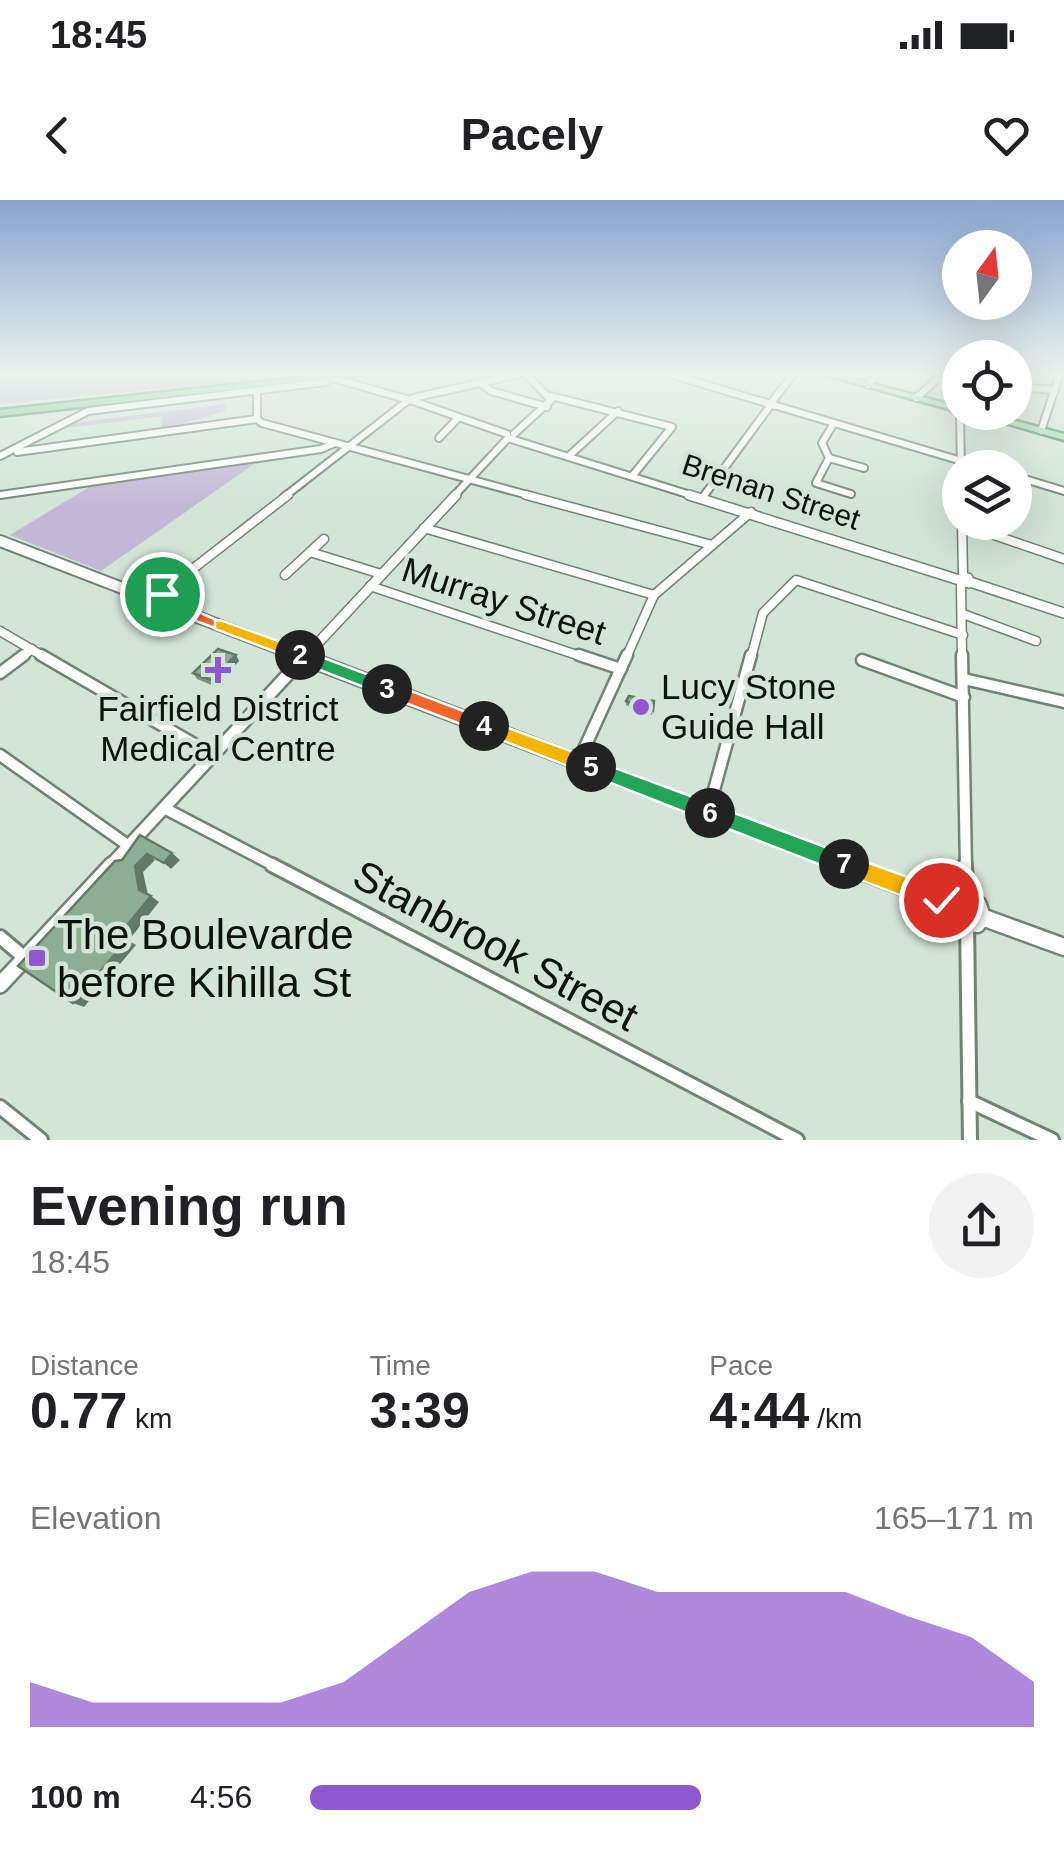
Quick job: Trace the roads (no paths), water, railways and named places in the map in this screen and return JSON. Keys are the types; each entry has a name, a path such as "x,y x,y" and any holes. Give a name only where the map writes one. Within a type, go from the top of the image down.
{"main road":[{"path":"1032,429 1064,437"},
{"path":"0,540 951,905 975,920 1064,947"},
{"path":"951,905 955,896 966,896 978,906 975,920"}],"street":[{"path":"3,455 77,417"},
{"path":"154,600 387,417"},
{"name":"Brenan Street","path":"455,417 1064,613"},
{"path":"0,986 470,478 534,417"},
{"path":"570,455 612,417"},
{"path":"633,475 674,429 636,417"},
{"path":"703,497 762,417"},
{"path":"814,417 942,458"},
{"path":"1041,431 1046,417"},
{"path":"439,438 458,418"},
{"path":"3,455 256,420 712,544"},
{"path":"834,423 822,445 829,458 864,468"},
{"path":"0,495 321,449 334,442"},
{"path":"829,458 816,482 850,494"},
{"path":"1032,481 1064,491"},
{"path":"578,762 654,596 750,512"},
{"path":"424,528 654,596"},
{"path":"285,575 324,539"},
{"path":"962,540 966,896"},
{"path":"1012,540 1064,558"},
{"path":"310,552 381,574"},
{"path":"708,812 763,613 796,580 963,636"},
{"name":"Murray Street","path":"370,586 621,669"},
{"path":"963,614 1036,641"},
{"path":"0,631 213,755"},
{"path":"0,673 32,649"},
{"path":"862,660 964,697"},
{"path":"964,680 1064,702"},
{"path":"0,754 129,846"},
{"name":"Stanbrook Street","path":"164,808 797,1140"},
{"path":"970,1140 975,920"},
{"path":"0,937 25,958"},
{"path":"969,1101 1052,1140"},
{"path":"0,1107 41,1140"}],"place":[{"name":"Fairfield District Medical Centre","path":"218,670"},
{"name":"Lucy Stone Guide Hall","path":"641,707"},
{"name":"The Boulevarde before Kihilla St","path":"37,958"}]}
